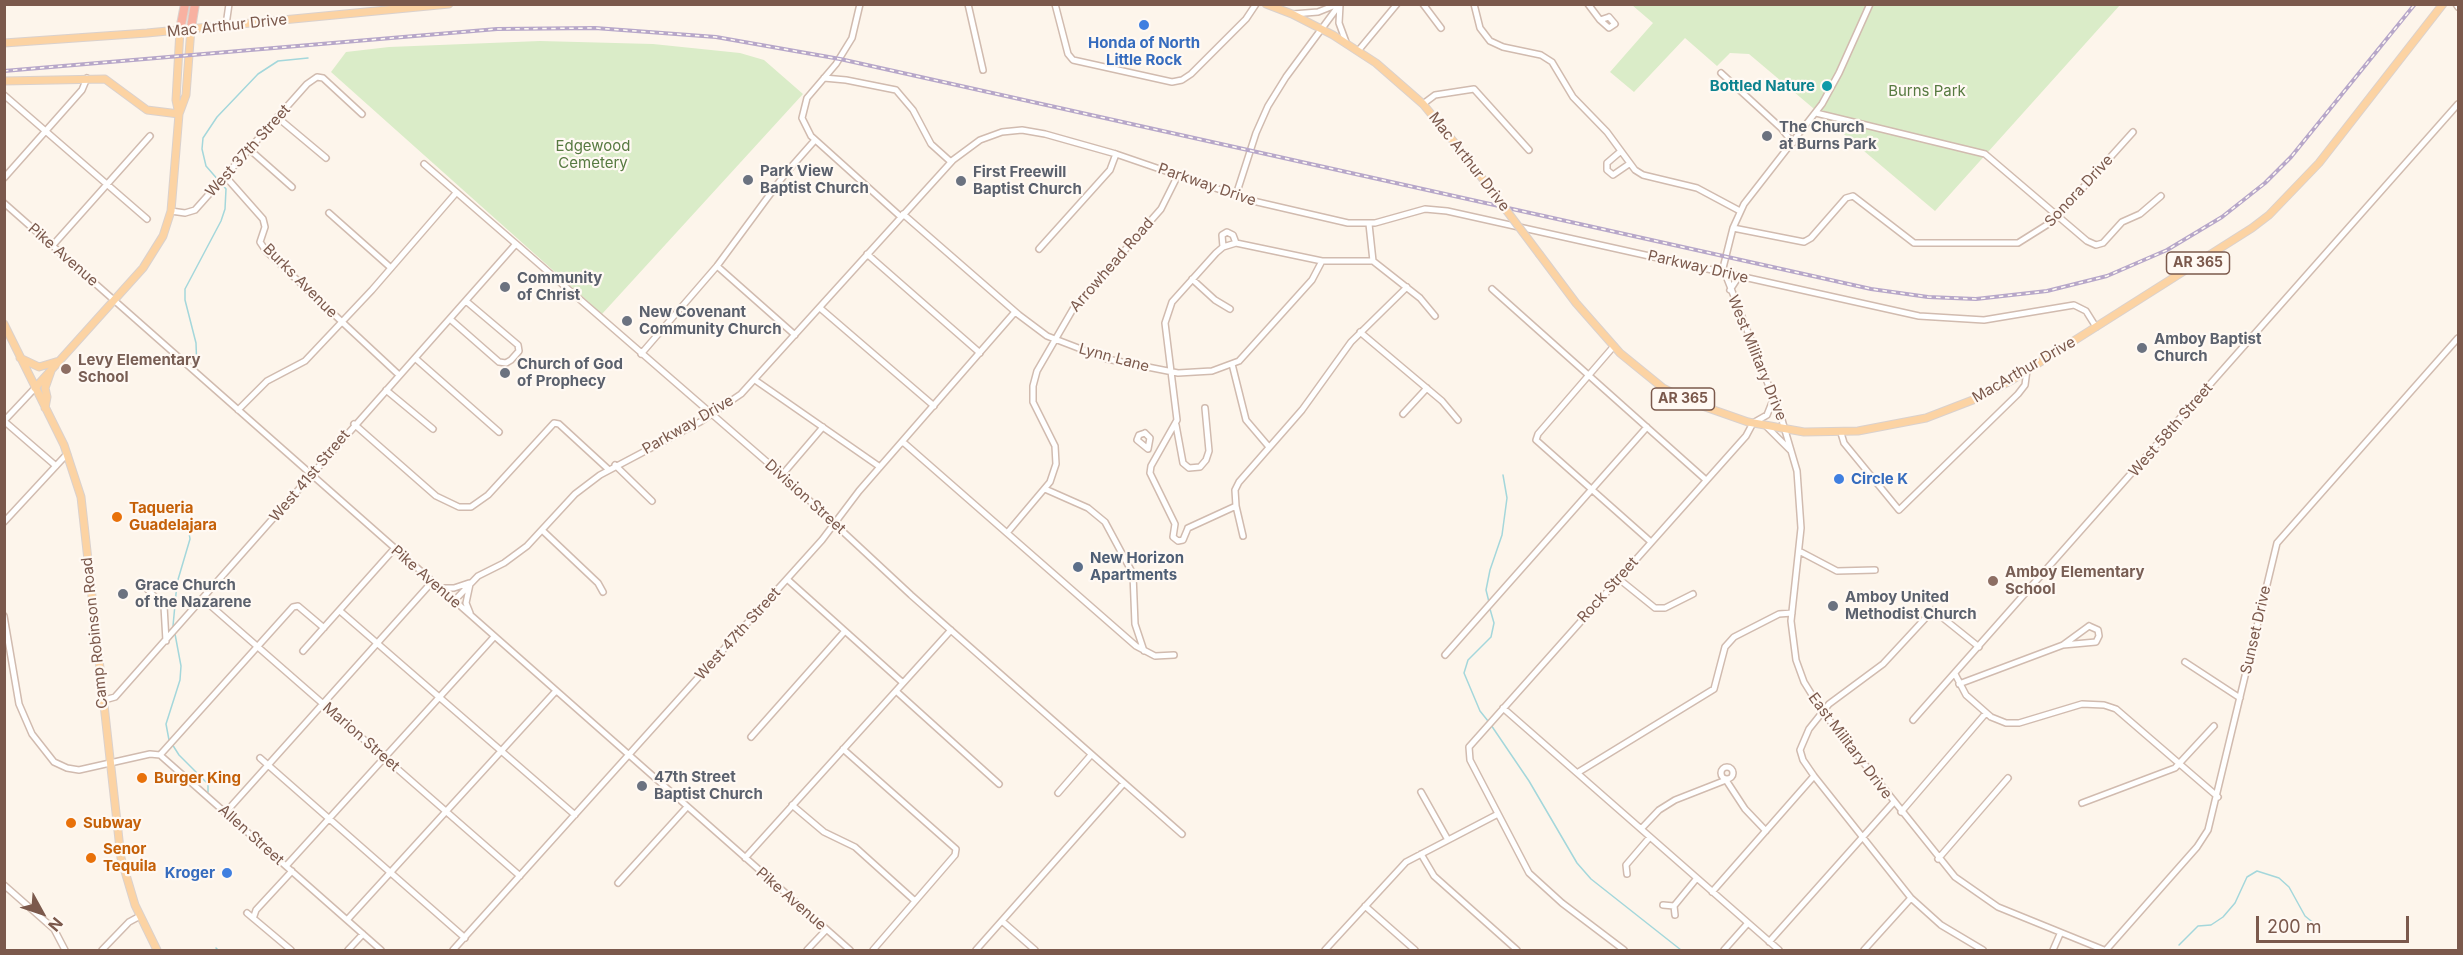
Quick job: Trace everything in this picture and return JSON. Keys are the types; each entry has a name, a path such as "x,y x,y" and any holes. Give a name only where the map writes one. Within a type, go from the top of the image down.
{"highway":[{"path":"180,30 185,4"},
{"path":"191,28 195,4"}],"main road":[{"name":"Mac Arthur Drive","path":"4,43 226,26 449,4"},
{"name":"MacArthur Drive","path":"1540,255 1576,303 1614,346 1663,388 1703,407 1753,423 1785,430 1841,433 1887,428 1942,413 1984,395 2027,370 2269,215 2326,155 2443,4"},
{"name":"Mac Arthur Drive","path":"1267,5 1292,14 1359,51 1423,104 1540,255"},
{"path":"35,388 150,258 163,236 171,211 179,114 186,95 191,28"},
{"path":"179,114 176,100 180,30"},
{"path":"4,81 87,78 109,81 147,110 179,114"},
{"name":"Camp Robinson Road","path":"4,324 68,454 75,474 82,511 108,764 121,858 129,889 157,951"},
{"path":"19,357 39,367 59,361"},
{"path":"45,408 46,383 52,368"}],"street":[{"path":"226,26 229,4"},
{"path":"968,4 983,70"},
{"path":"1054,4 1068,54 1073,60 1172,82 1182,80 1191,74 1246,19 1256,4"},
{"path":"1292,14 1312,13 1339,4"},
{"path":"1236,195 1256,134 1268,106 1339,4"},
{"path":"1339,4 1339,23 1347,44"},
{"path":"1359,51 1397,4"},
{"path":"1423,4 1441,28"},
{"path":"1474,4 1480,28 1490,41 1503,47 1541,55 1552,62 1573,97 1621,151 1629,164 1644,175 1697,188 1740,211"},
{"path":"1588,4 1600,20"},
{"path":"1723,272 1740,211 1754,189 1816,112 1839,73 1870,4"},
{"name":"Lynn Lane","path":"859,5 852,38 807,98 802,110 805,128 815,140 1015,312 1055,339 1114,360 1171,372 1212,371 1232,364 1250,350 1312,280 1322,261"},
{"path":"1721,73 1781,128 1793,143"},
{"name":"West 37th Street","path":"171,211 185,213 195,210 307,84 319,76 362,114"},
{"path":"4,178 82,90 87,78"},
{"path":"824,78 896,90 913,110 931,144 951,162"},
{"path":"1423,104 1435,94 1474,89 1529,150"},
{"path":"4,94 147,219"},
{"name":"West 58th Street","path":"1913,720 1932,695 1955,674 2458,104"},
{"path":"1816,112 1985,154 2091,244 2100,245 2122,222 2140,214 2161,196"},
{"path":"277,117 326,158"},
{"name":"Parkway Drive","path":"438,587 454,588 470,583 513,557 575,494 608,469 731,403 755,380 951,162 980,140 1014,130 1045,134 1116,154 1236,195 1324,218 1369,224 1414,211 1447,211 1905,313 1956,320 2002,319 2074,305 2086,311 2096,327"},
{"name":"Sonora Drive","path":"1734,228 1804,242 1811,238 1846,198 1853,196 1914,243 2005,244 2024,241 2043,230 2133,132"},
{"path":"53,245 150,136"},
{"path":"641,354 717,266 785,174 815,140"},
{"path":"249,148 292,187"},
{"path":"1621,151 1607,163 1607,170 1613,174 1629,164"},
{"path":"1039,249 1110,170 1116,154"},
{"name":"Division Street","path":"424,164 782,475 951,630 1182,834"},
{"name":"Arrowhead Road","path":"1007,533 1045,489 1054,472 1056,455 1054,446 1036,410 1033,386 1037,371 1077,303 1161,208 1178,176"},
{"name":"Burks Avenue","path":"224,177 263,219 265,227 260,242 262,246 340,322 399,375"},
{"path":"238,410 267,381 305,361 456,193"},
{"name":"Pike Avenue","path":"4,203 849,951"},
{"path":"329,213 391,268"},
{"path":"1369,224 1373,261"},
{"path":"1222,247 1222,235 1227,232 1232,233 1236,243"},
{"path":"1205,408 1209,451 1200,467 1191,468 1184,464 1176,423 1166,316 1172,302 1222,247 1236,243 1322,261 1373,261 1407,287 1435,316"},
{"name":"West 41st Street","path":"101,701 115,697 311,476 354,424 515,245"},
{"path":"867,254 980,353"},
{"path":"717,266 795,335"},
{"name":"West Military Drive","path":"1723,272 1785,430"},
{"path":"1730,290 1739,276"},
{"path":"1192,279 1215,300 1230,309"},
{"path":"1243,536 1236,506 1235,490 1239,483 1302,410 1360,332 1407,287"},
{"path":"1492,289 1706,480"},
{"path":"450,319 499,362 506,363 519,351 518,345 466,301"},
{"path":"820,308 934,406"},
{"name":"West 47th Street","path":"453,951 787,579 836,523 880,467 1015,312"},
{"path":"1360,332 1379,351 1398,363 1427,388 1458,420"},
{"name":"Sunset Drive","path":"2105,951 2200,843 2210,825 2277,543 2458,338"},
{"path":"1614,346 1536,438 1537,443 1651,542"},
{"path":"415,358 499,432"},
{"path":"1232,364 1246,420 1269,447"},
{"path":"1841,433 1844,442 1899,510 2018,394 2025,385 2027,370"},
{"path":"755,380 880,467"},
{"path":"35,388 4,421 56,466"},
{"path":"1403,414 1427,388"},
{"path":"386,390 432,429"},
{"name":"Rock Street","path":"1498,814 1470,760 1469,747 1746,436 1753,423 1769,413 1773,399"},
{"path":"354,424 441,499 454,506 466,507 488,495 555,423 608,469"},
{"path":"1176,423 1156,456 1150,470 1151,479 1175,524 1173,536 1178,541 1184,539 1188,528"},
{"path":"1766,426 1791,452"},
{"path":"782,475 823,427"},
{"path":"1445,655 1647,427"},
{"name":"East Military Drive","path":"1785,430 1800,496 1799,551 1791,613 1793,646 1800,672 1822,711 1893,803 1955,877 1985,900 2060,934 2105,951"},
{"path":"903,442 1144,651 1161,657 1174,655"},
{"path":"1148,449 1156,456"},
{"path":"4,522 68,454"},
{"path":"615,465 652,501"},
{"path":"1045,489 1089,508 1105,522 1134,579 1135,624 1144,651"},
{"path":"1175,524 1188,528 1236,506"},
{"path":"542,530 590,575 603,592"},
{"path":"303,651 394,549"},
{"path":"1799,551 1837,571 1875,570"},
{"path":"787,579 903,683"},
{"path":"1619,579 1655,608 1665,608 1693,594"},
{"path":"226,812 432,582"},
{"path":"470,583 466,603 473,618"},
{"name":"Parkway Drive","path":"454,601 470,583"},
{"path":"142,584 164,606 168,638"},
{"name":"Marion Street","path":"203,599 520,876"},
{"path":"4,616 19,704 38,744 54,762 67,768 84,769 150,754 160,755 296,605 324,628"},
{"path":"1979,647 1933,610 1883,664 1822,711 1802,741 1800,750 1803,760 1814,776 1911,898 1941,925 1983,951"},
{"path":"340,611 575,815"},
{"path":"1577,773 1714,688 1725,647 1734,637 1779,614 1791,613"},
{"path":"1959,684 2063,645 2089,626 2095,627 2099,632 2098,640 2093,643 2063,645"},
{"path":"745,858 951,630"},
{"path":"751,737 845,631"},
{"path":"286,866 494,637"},
{"path":"2185,662 2241,698"},
{"path":"1955,674 1966,695 1999,721 2015,723 2082,704 2104,705 2126,715 2218,797"},
{"path":"896,691 999,784"},
{"path":"347,920 555,692"},
{"path":"1503,708 1779,951"},
{"path":"1901,812 1986,713"},
{"path":"2082,803 2175,768 2214,726"},
{"path":"843,749 953,844 956,852 873,951"},
{"name":"Allen Street","path":"160,755 381,951"},
{"path":"1058,793 1091,755"},
{"path":"260,758 465,938"},
{"path":"1712,892 1814,776"},
{"path":"1938,859 2008,778"},
{"path":"1641,829 1659,810 1675,800 1726,780 1744,809 1766,831"},
{"path":"975,951 1124,783"},
{"path":"1421,792 1448,840"},
{"path":"1770,942 1893,803"},
{"path":"792,805 828,835 848,843 915,901"},
{"path":"618,883 687,807"},
{"path":"1325,951 1403,865 1498,814 1533,877 1624,951"},
{"path":"1627,874 1626,865 1650,837"},
{"path":"1421,854 1434,876 1517,951"},
{"path":"1618,865 1626,865"},
{"path":"254,916 256,910 292,871"},
{"path":"1675,915 1674,906 1697,878"},
{"path":"4,885 54,929 65,951"},
{"path":"1864,951 1911,898"},
{"path":"1663,905 1674,906"},
{"path":"1365,906 1415,951"},
{"path":"247,913 254,916 291,951"},
{"path":"102,951 129,922 140,916"},
{"path":"1002,921 1035,951"},
{"path":"1724,951 1748,923"},
{"path":"807,951 826,930"},
{"path":"348,951 363,934"},
{"path":"2054,951 2060,934"},
{"path":"1966,951 1971,944"}],"green space":[{"name":"Burns Park","path":"1632,5 2120,5 1935,211 1749,54 1730,53 1717,66 1685,38 1634,92 1610,72 1653,23"},
{"name":"Edgewood Cemetery","path":"540,41 653,44 740,53 764,60 803,94 602,314 331,72 346,52 389,47"}],"waterway":[{"path":"197,371 196,343 185,300 185,289 221,221 225,209 226,189 206,166 202,149 203,138 217,117 258,74 278,61 308,58"},
{"path":"1489,602 1486,590 1502,535 1507,498 1503,475"},
{"path":"173,626 177,583 190,539 187,520"},
{"path":"1488,721 1480,711 1464,673 1468,660 1491,637 1494,623 1490,609"},
{"path":"169,740 166,724 180,680 181,666 175,634"},
{"path":"1491,725 1529,781 1577,863 1591,879 1681,950"},
{"path":"172,744 179,755 208,784 208,792"},
{"path":"2179,945 2198,926 2211,925 2223,917 2235,903 2247,877 2257,871 2279,878 2289,887 2305,916 2316,925"}],"railway":[{"path":"4,71 497,29 595,28 716,37 840,59 1871,289 1928,297 1976,299 2047,291 2107,276 2167,250 2222,217 2265,183 2291,157 2415,4"}],"place":[{"name":"Honda of North Little Rock","path":"1144,25"},
{"name":"Bottled Nature","path":"1827,86"},
{"name":"The Church at Burns Park","path":"1767,136"},
{"name":"Park View Baptist Church","path":"748,180"},
{"name":"First Freewill Baptist Church","path":"961,181"},
{"name":"Community of Christ","path":"505,287"},
{"name":"New Covenant Community Church","path":"627,321"},
{"name":"Amboy Baptist Church","path":"2142,348"},
{"name":"Levy Elementary School","path":"66,369"},
{"name":"Church of God of Prophecy","path":"505,373"},
{"name":"Circle K","path":"1839,479"},
{"name":"Taqueria Guadelajara","path":"117,517"},
{"name":"New Horizon Apartments","path":"1078,567"},
{"name":"Amboy Elementary School","path":"1993,581"},
{"name":"Grace Church of the Nazarene","path":"123,594"},
{"name":"Amboy United Methodist Church","path":"1833,606"},
{"name":"Burger King","path":"142,778"},
{"name":"47th Street Baptist Church","path":"642,786"},
{"name":"Subway","path":"71,823"},
{"name":"Senor Tequila","path":"91,858"},
{"name":"Kroger","path":"227,873"}]}
